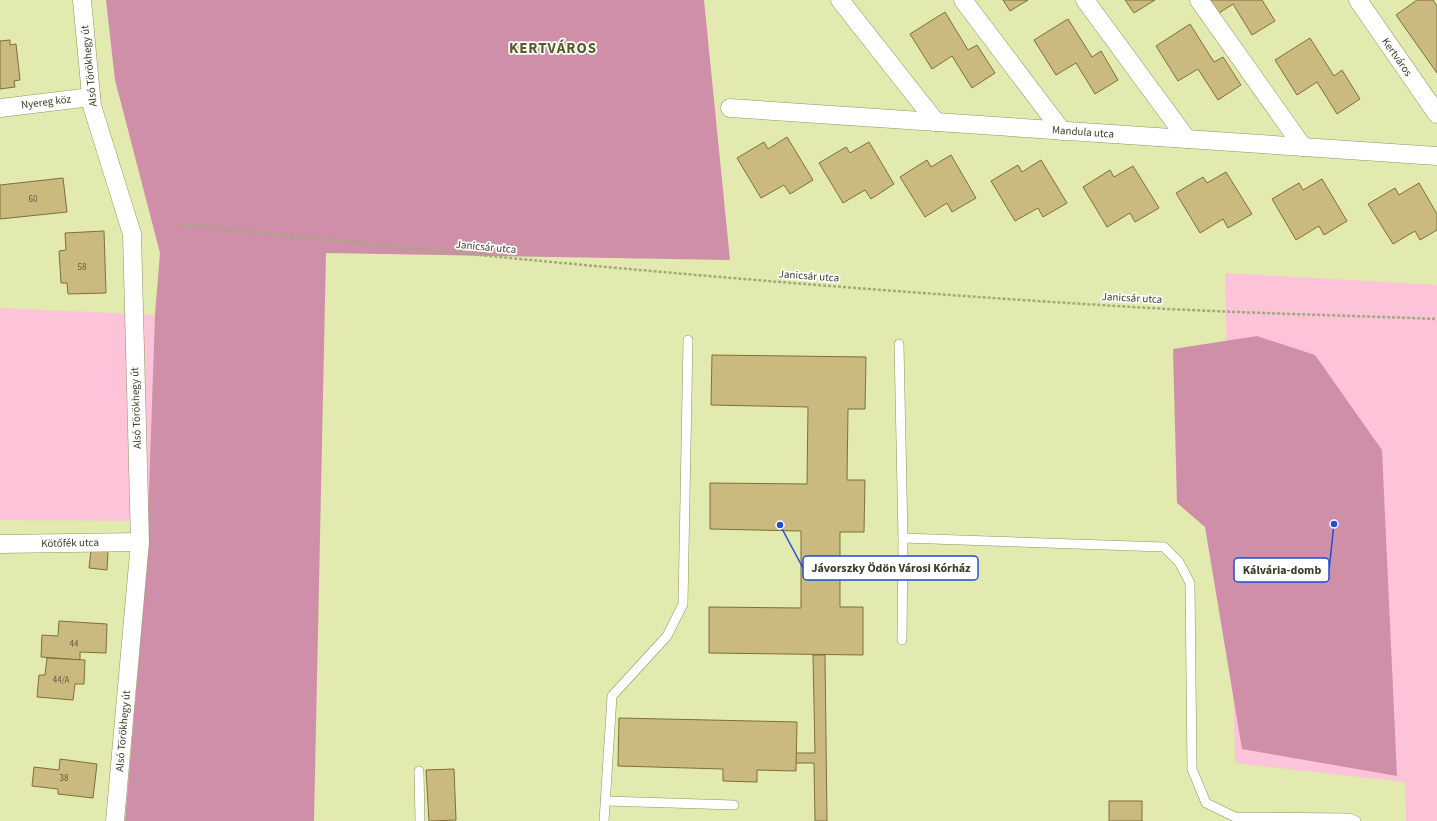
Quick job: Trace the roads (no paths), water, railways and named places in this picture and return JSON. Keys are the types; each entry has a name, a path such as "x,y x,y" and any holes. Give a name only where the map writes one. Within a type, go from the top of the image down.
{"street":[{"name":"Alsó Törökhegy út","path":"82,0 92,106 132,234 140,542 115,821"},
{"path":"840,0 936,122"},
{"path":"963,0 1062,131"},
{"path":"1085,0 1188,139"},
{"path":"1199,0 1303,147"},
{"name":"Kertváros","path":"1358,0 1437,114"},
{"name":"Nyereg köz","path":"0,108 91,97"},
{"name":"Mandula utca","path":"730,108 1437,156"},
{"name":"Kötőfék utca","path":"0,544 140,542"}],"lane":[{"path":"604,821 612,696 667,636 683,604 688,340"},
{"path":"899,344 903,538 902,640"},
{"path":"903,538 1164,547 1179,562 1190,583 1192,769 1206,803 1235,817 1349,818 1356,821"},
{"path":"419,771 420,821"},
{"path":"606,801 734,805"}],"place":[{"name":"Kálvária-domb","path":"1334,524"},
{"name":"Jávorszky Ödön Városi Kórház","path":"780,525"}],"district":[{"name":"KERTVÁROS","path":"553,48"}]}
